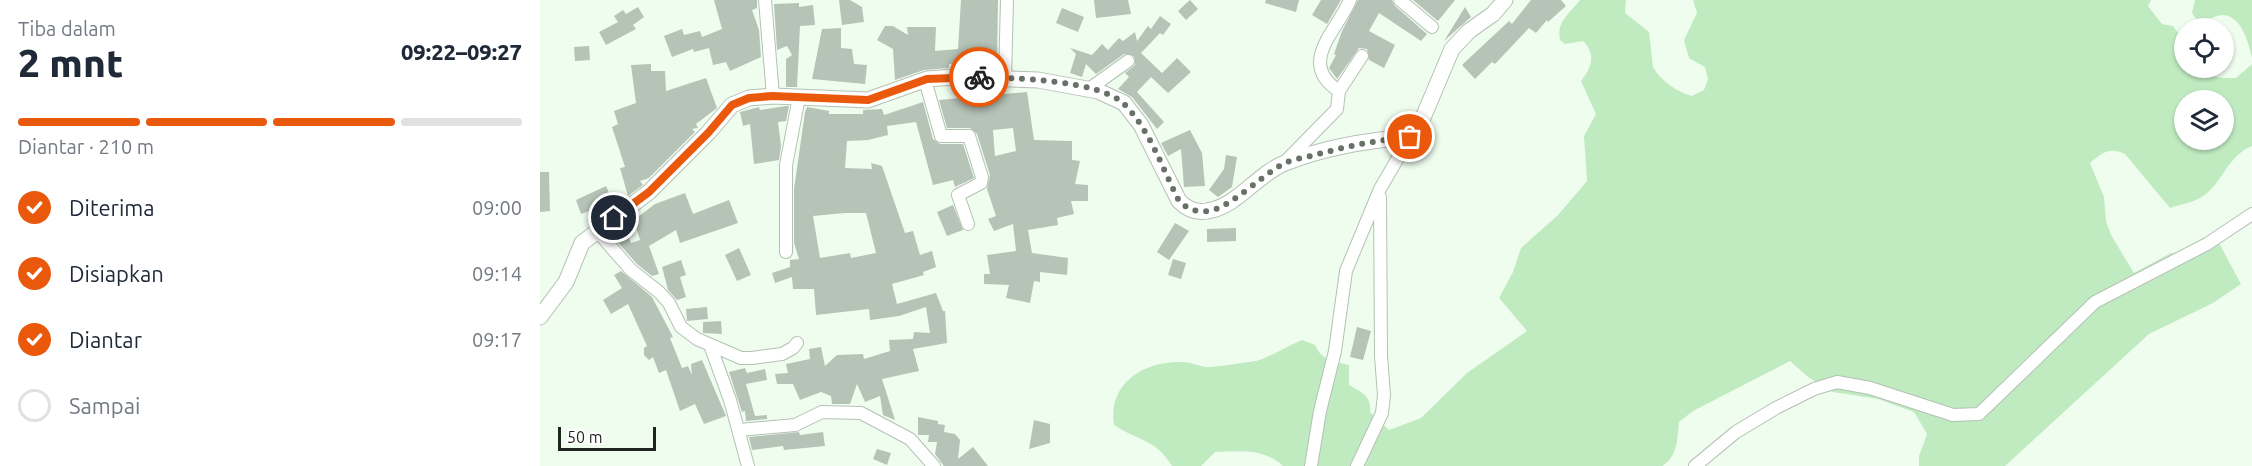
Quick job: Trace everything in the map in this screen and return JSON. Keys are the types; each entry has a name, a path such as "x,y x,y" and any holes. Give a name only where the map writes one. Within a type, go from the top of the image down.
{"street":[{"path":"765,0 772,96"},
{"path":"1005,78 1007,0"},
{"path":"1339,91 1323,76 1320,58 1323,43 1344,14 1350,0"},
{"path":"1400,0 1432,27"},
{"path":"1311,466 1320,411 1335,351 1346,271 1380,189 1422,120 1452,49 1505,0"},
{"path":"540,317 566,282 579,248 597,231 649,192 708,133 732,105 749,98 772,96 868,100 925,80 954,77 1005,78 1089,89 1112,95 1124,103 1141,125 1179,201 1186,208 1197,211 1217,209 1284,163 1337,109 1339,91 1362,56"},
{"path":"1089,89 1128,61"},
{"path":"925,80 941,136 969,136 982,177 981,183 958,195 968,224"},
{"path":"786,252 786,165 799,97"},
{"path":"1284,163 1377,140 1410,137"},
{"path":"1357,466 1382,412 1384,395 1381,357 1380,189"},
{"path":"1695,466 1736,432 1776,408 1814,389 1837,382 1870,388 1953,415 1979,414 2096,302 2207,244 2252,214"},
{"path":"597,231 631,270 669,303 681,327 697,339 741,358 782,354 793,348 796,343"},
{"path":"710,345 739,430 748,466"},
{"path":"739,430 795,425 822,412 861,413 910,439 934,466"}],"green space":[{"path":"1580,0 1626,0 1625,13 1649,32 1653,67 1656,72 1670,85 1692,96 1704,90 1708,79 1705,67 1689,58 1684,40 1697,13 1693,0 2151,0 2148,6 2162,24 2174,27 2174,78 2236,78 2252,64 2252,146 2237,156 2215,185 2202,197 2170,208 2125,154 2115,151 2103,153 2090,163 2104,197 2106,221 2111,235 2134,273 2171,253 2200,254 2219,243 2241,284 2213,303 2149,334 2005,466 1919,466 1919,456 1927,434 1914,412 1878,399 1833,392 1808,377 1790,361 1693,411 1679,422 1674,452 1662,466 1283,466 1260,453 1234,451 1215,452 1201,466 1172,466 1160,450 1153,445 1114,425 1113,410 1116,397 1132,377 1143,370 1169,362 1186,362 1209,367 1256,361 1302,340 1315,345 1329,360 1349,365 1349,385 1365,395 1369,402 1370,412 1389,430 1421,418 1467,373 1527,331 1499,298 1513,272 1521,248 1558,215 1587,181 1584,136 1596,114 1581,81 1590,66 1590,51 1583,41 1565,44 1560,40 1560,28"},
{"path":"2195,0 2252,0 2252,58 2240,25 2234,18 2223,15 2196,18 2192,13"}],"building":[{"path":"714,0 757,0 757,8 752,10 759,30 761,57 730,71 726,62 713,65 709,48 694,52 693,49 672,57 664,36 682,29 684,35 700,31 702,37 722,29"},
{"path":"839,0 850,0 862,7 864,22 842,25"},
{"path":"961,0 998,0 997,69 949,64 949,68 924,70 895,80 893,49 877,40 885,26 893,26 908,35 907,27 936,27 935,51 958,49"},
{"path":"1094,0 1128,0 1131,14 1096,18"},
{"path":"1190,0 1198,9 1186,20 1178,11"},
{"path":"1266,0 1299,0 1296,12 1265,3"},
{"path":"1321,0 1341,0 1327,24 1312,15"},
{"path":"1358,0 1392,0 1395,6 1427,34 1421,41 1379,13 1369,31 1395,45 1384,68 1369,60 1367,49 1359,48 1337,79 1329,68 1336,55 1334,54 1342,31"},
{"path":"1413,0 1455,0 1438,21"},
{"path":"1531,0 1561,0 1566,6 1548,22 1547,20 1536,33 1529,28 1495,64 1492,62 1475,79 1462,65 1509,21 1512,24"},
{"path":"799,3 799,7 813,5 815,25 800,26 797,87 786,87 786,59 792,55 787,46 777,50 774,4"},
{"path":"638,7 644,17 633,25 636,29 606,45 599,32 618,22 614,16 623,10 626,14"},
{"path":"1465,7 1471,17 1444,41"},
{"path":"1062,8 1084,17 1078,32 1056,23"},
{"path":"1160,16 1171,24 1163,35 1160,33 1141,53 1162,73 1177,58 1191,72 1168,93 1151,77 1137,92 1164,122 1157,129 1132,97 1118,89 1129,77 1125,73 1135,65 1134,56 1124,54 1096,74 1086,64 1082,77 1070,73 1076,54 1070,48 1092,55 1102,44 1108,50 1119,38 1123,41 1135,32 1137,41 1148,26 1151,29"},
{"path":"841,28 841,48 852,49 854,64 867,65 865,84 812,79 822,29"},
{"path":"589,46 590,60 575,61 574,47"},
{"path":"651,64 651,71 665,71 666,91 706,78 717,108 696,124 698,128 692,129 695,132 649,178 640,181 643,185 628,196 620,168 625,167 612,127 618,124 614,111 636,103 631,65"},
{"path":"1027,92 1034,140 1072,141 1072,160 1080,161 1075,184 1088,185 1088,201 1071,201 1074,214 1057,218 1058,225 1028,230 1032,253 1068,258 1067,275 1040,272 1040,282 1034,281 1030,303 1006,298 1009,285 984,284 984,274 990,274 987,255 1016,251 1013,224 994,231 988,219 996,216 987,189 990,175 977,134 970,128 947,128 939,100","holes":["1013,128 1016,151 995,156 993,130"]},
{"path":"923,102 933,139 940,144 963,144 974,178 955,187 953,180 933,185 916,122 887,126 888,135 868,140 847,141 845,168 872,169 871,163 882,166 905,233 913,231 920,255 932,251 936,267 923,272 924,275 892,284 897,304 936,293 945,311 947,343 913,349 919,371 882,379 895,420 883,415 880,396 865,402 857,384 850,404 832,404 831,396 821,392 800,400 793,384 777,384 775,374 788,373 786,364 810,359 809,349 821,347 825,366 837,355 863,354 864,359 890,351 889,340 913,339 914,332 930,333 926,307 899,316 870,320 869,309 816,315 814,289 793,289 792,277 775,283 772,273 790,267 790,260 799,259 794,243 794,189 807,107 829,111 829,114 863,114 863,110 882,109 884,115","holes":["866,213 876,253 851,258 850,253 820,258 813,216"]},
{"path":"789,106 786,121 778,122 781,146 779,160 754,164 750,124 743,126 740,112 759,107 760,110"},
{"path":"1190,130 1202,153 1205,186 1184,187 1181,149 1168,156 1161,143"},
{"path":"1226,155 1237,157 1232,187 1218,197 1209,190 1224,169"},
{"path":"540,172 549,172 550,211 540,212"},
{"path":"606,186 615,206 599,218 595,209 581,214 576,200"},
{"path":"685,193 693,214 729,200 738,223 680,243 676,230 649,246 659,274 652,276 637,264 614,238 626,231 631,243 640,240 634,220 655,204"},
{"path":"953,205 963,230 947,236 937,212"},
{"path":"1175,223 1189,231 1169,260 1157,252"},
{"path":"1236,228 1236,241 1207,242 1207,229"},
{"path":"739,248 751,275 737,281 725,255"},
{"path":"1173,259 1186,263 1181,279 1168,275"},
{"path":"681,260 686,275 680,277 686,297 677,300 668,290 662,267"},
{"path":"621,271 652,297 673,337 670,338 682,368 688,366 692,375 691,364 702,360 726,416 704,424 695,404 680,411 666,370 659,373 653,357 649,360 644,355 644,348 647,346 628,304 611,314 603,300 622,288 614,275"},
{"path":"707,307 708,319 687,321 686,309"},
{"path":"721,321 722,334 703,333 703,322"},
{"path":"1357,327 1371,331 1363,360 1350,357"},
{"path":"745,368 747,373 765,369 767,380 746,384 755,416 767,415 767,419 746,421 745,411 742,412 729,372"},
{"path":"918,417 938,421 938,424 945,425 944,432 955,434 960,440 958,459 973,447 988,466 944,466 935,454 937,442 928,442 929,435 918,435"},
{"path":"1034,420 1050,424 1050,443 1029,449"},
{"path":"799,432 800,435 823,432 825,446 784,450 783,446 752,450 749,437"},
{"path":"877,449 891,453 887,465 873,459"}],"way so far":[{"path":"979,77 1038,80 1112,95 1124,103 1141,125 1179,201 1186,208 1197,211 1217,209 1228,203 1252,183 1284,163 1343,147 1377,140 1410,137"}],"route":[{"path":"614,218 649,192 708,133 732,105 749,98 772,96 868,100 927,79 979,77"}]}
